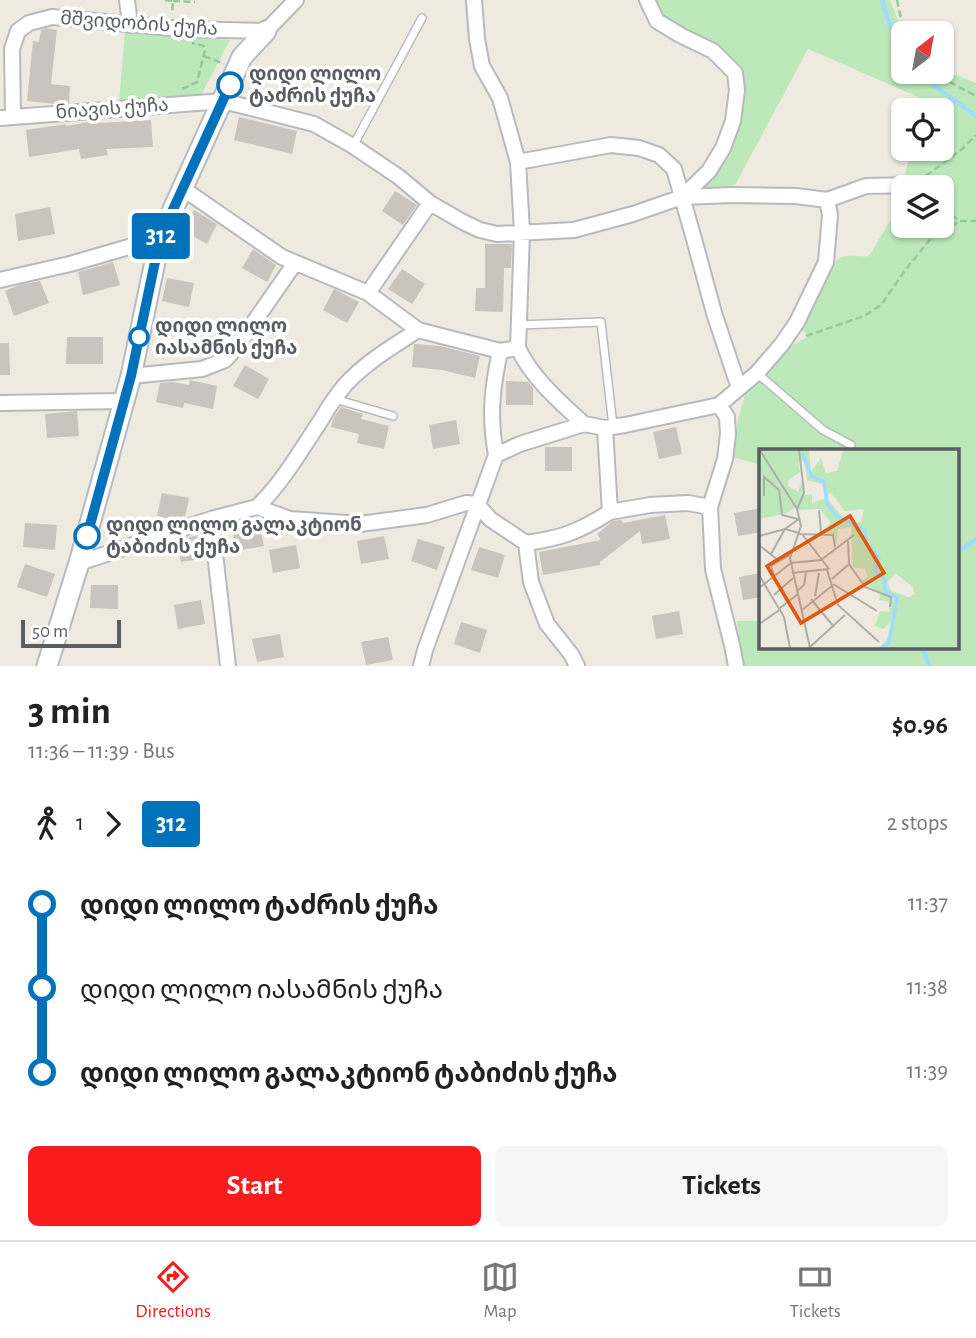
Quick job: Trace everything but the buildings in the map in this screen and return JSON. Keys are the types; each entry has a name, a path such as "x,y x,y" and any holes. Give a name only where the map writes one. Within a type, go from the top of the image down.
{"street":[{"path":"127,0 130,25"},
{"path":"47,666 131,376 160,238 242,57 296,0"},
{"path":"474,0 482,66 500,98 517,162 522,232 518,348 534,374 584,424"},
{"path":"647,0 657,21 713,51 735,72 737,90 733,121 723,148 709,171 682,197"},
{"name":"მშვიდობის ქუჩა","path":"6,117 12,49 18,31 29,23 51,17 171,28 266,31"},
{"name":"ნიავის ქუჩა","path":"6,117 223,101 314,124 399,177 430,203 480,230 498,234 574,230 634,214 682,197"},
{"path":"517,162 611,145 639,148 659,155 674,169 714,313 739,388"},
{"path":"682,197 796,196 827,201 866,186 891,185"},
{"path":"182,187 282,257 368,293 418,330 500,351 518,348"},
{"path":"496,455 520,444 584,424 609,428 719,405 757,373 797,322 825,262 830,215 827,201"},
{"path":"368,293 430,203"},
{"path":"0,280 70,264 160,238"},
{"path":"131,376 202,369 225,360 295,263"},
{"path":"79,563 211,519 257,507 285,475 345,386 375,358 418,330"},
{"path":"421,666 496,455 491,411 500,351"},
{"path":"0,403 123,401"},
{"path":"719,405 727,417 728,434 725,459 710,507 713,569 736,666"},
{"path":"609,428 610,512"},
{"path":"257,507 290,519 360,524 427,514 466,503 477,504 491,519 526,543 556,539 585,528 610,512 688,502 710,507"},
{"path":"211,519 228,666"},
{"path":"526,543 531,582 547,624 577,666"}],"lane":[{"path":"353,146 422,18"},
{"path":"518,325 601,322 609,428"},
{"path":"757,373 823,430 851,445"},
{"path":"335,399 393,416"}],"path":[{"path":"165,0 195,2"},
{"path":"897,0 901,21"},
{"path":"171,28 173,1"},
{"path":"177,104 178,91 197,82 205,50 204,46 190,43 190,29"},
{"path":"954,84 976,96"},
{"path":"928,175 976,135"},
{"path":"954,217 961,221"},
{"path":"806,335 864,316 881,305 932,237 961,221 976,221"}],"green space":[{"path":"654,0 890,0 898,21 891,21 891,84 954,84 954,74 976,83 976,666 743,666 737,621 759,621 759,648 958,648 958,449 759,449 759,464 733,457 738,420 746,391 785,349 809,336 800,328 818,289 836,261 845,256 869,256 891,219 891,238 954,238 954,175 905,175 908,161 954,161 954,98 921,98 808,49 735,185 705,189 704,183 732,140 742,107 741,67 663,18"},
{"path":"125,32 230,40 201,95 119,102"}],"waterway":[{"path":"882,0 891,28"},
{"path":"932,84 976,116"},
{"path":"958,551 976,540"},
{"path":"922,648 929,666"}],"bus line":[{"name":"312","path":"87,536 131,376 160,238 230,85"}],"place":[{"name":"დიდი ლილო ტაძრის ქუჩა","path":"230,85"},
{"name":"დიდი ლილო იასამნის ქუჩა","path":"139,337"},
{"name":"დიდი ლილო გალაკტიონ ტაბიძის ქუჩა","path":"87,536"}]}
